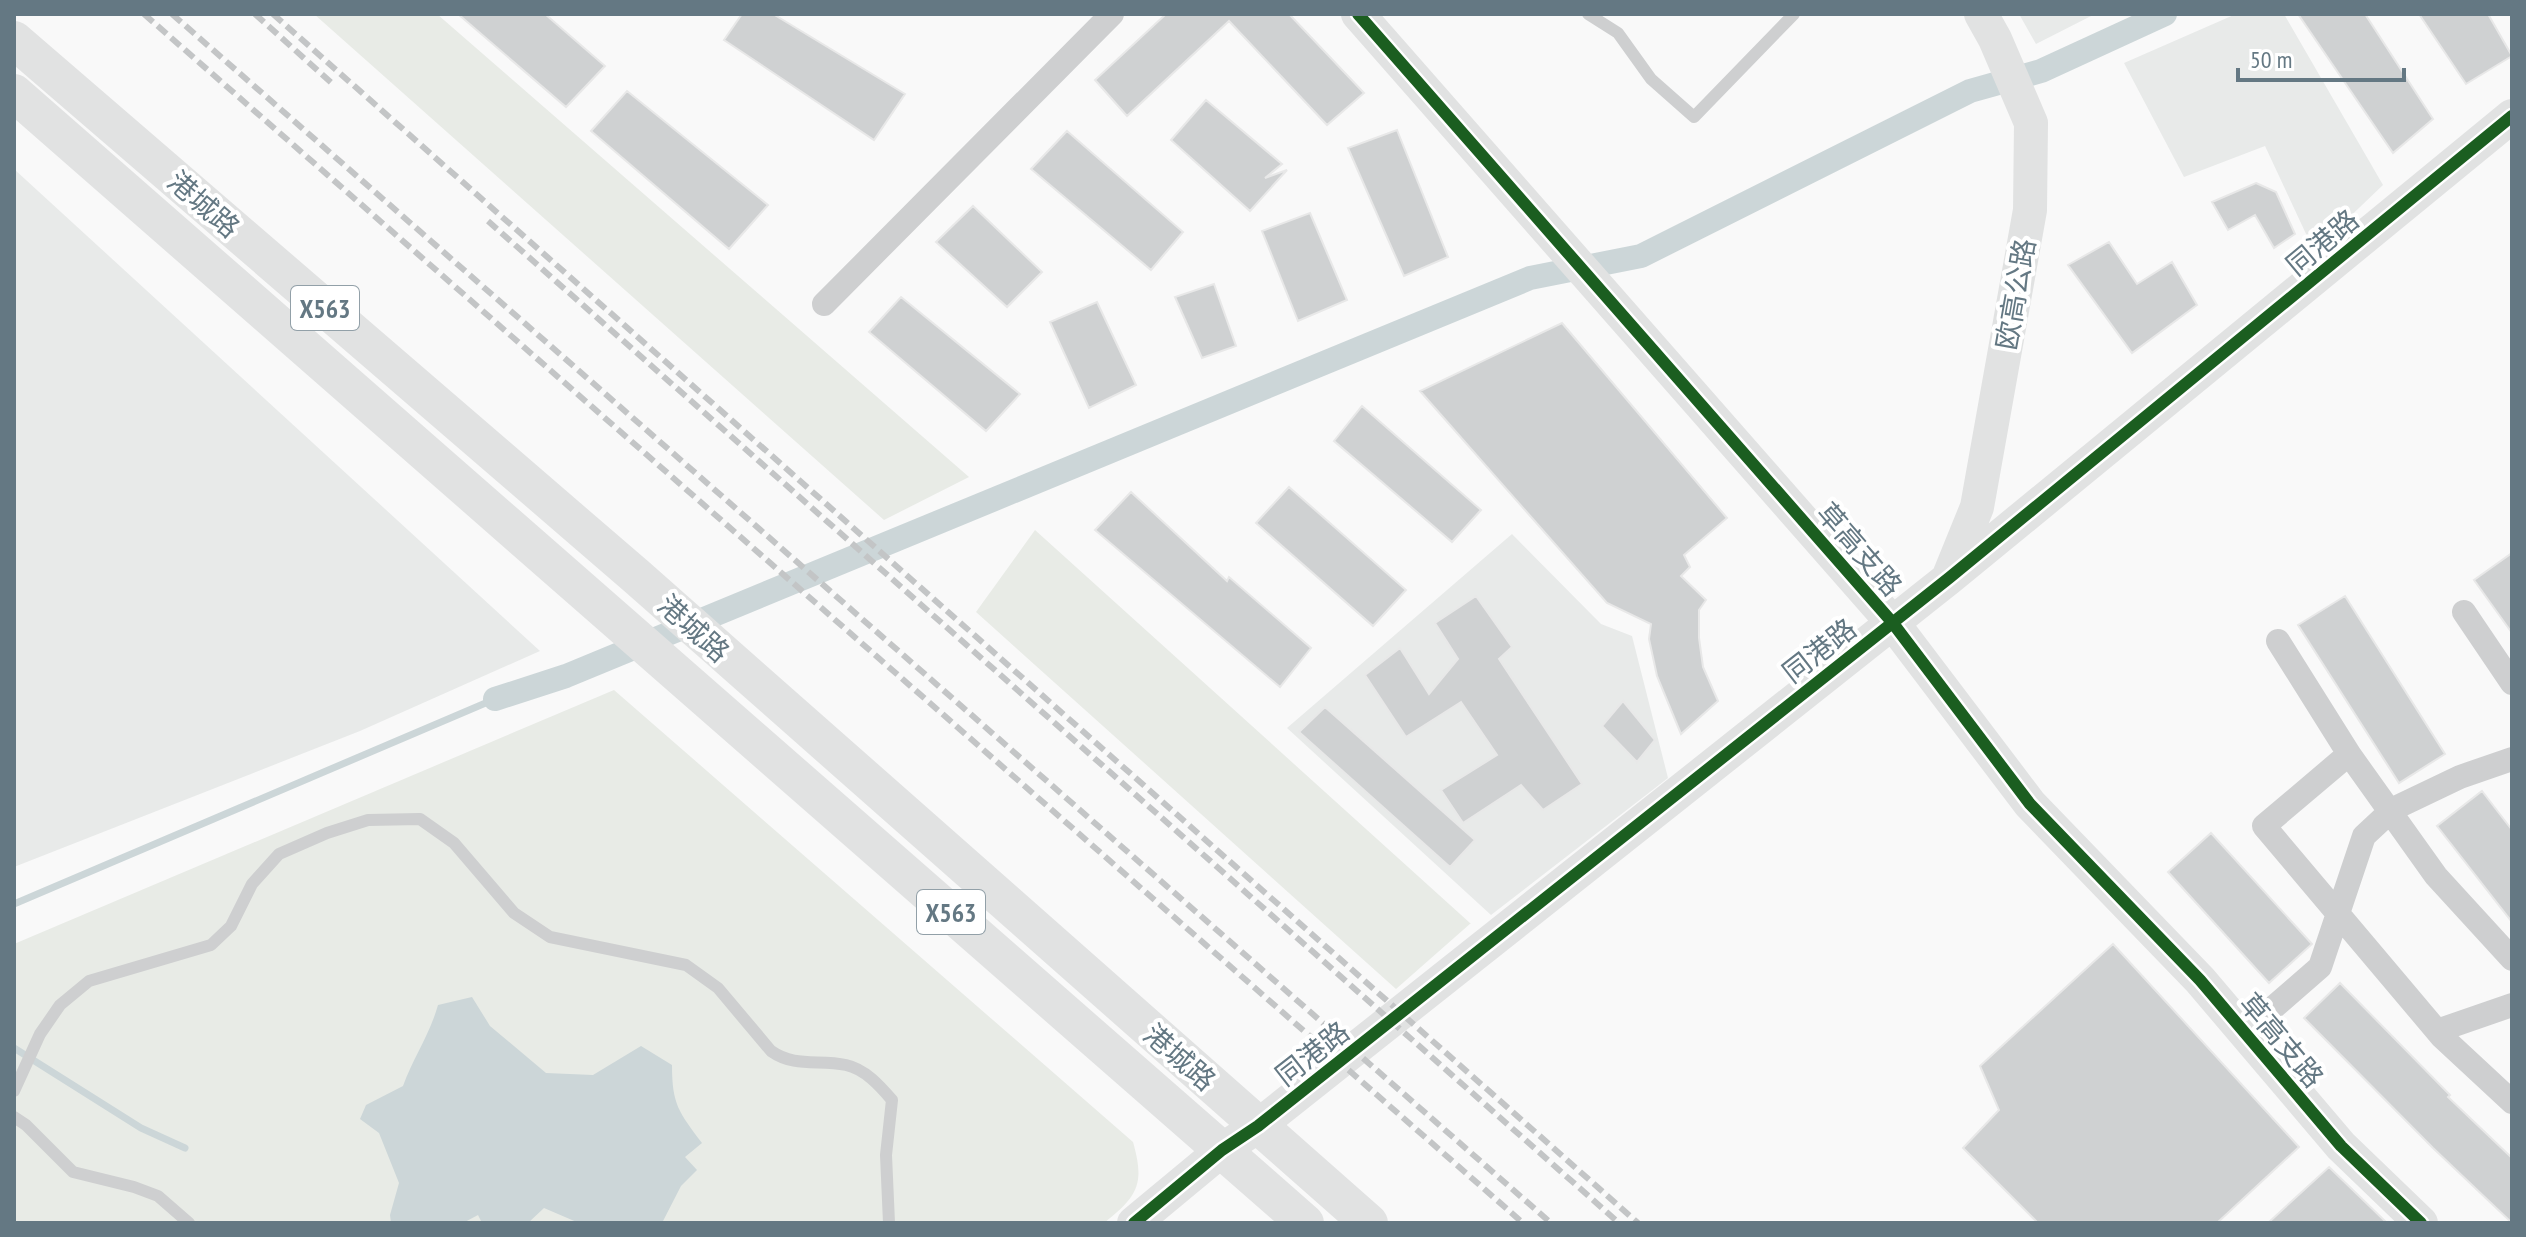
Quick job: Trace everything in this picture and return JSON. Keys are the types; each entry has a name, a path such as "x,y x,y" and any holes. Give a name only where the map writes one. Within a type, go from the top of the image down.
{"main road":[{"name":"港城路","path":"14,40 636,576 1369,1223"},
{"name":"港城路","path":"14,93 1305,1223"}],"street":[{"path":"824,304 1112,14"},
{"name":"草高支路","path":"1358,14 1892,622 2030,804 2200,980 2341,1146 2421,1223"},
{"name":"欧高公路","path":"1949,578 1977,507 2030,210 2031,123 1988,26"},
{"name":"同港路","path":"1222,1150 1258,1126 1949,578 2512,116"},
{"path":"2464,612 2512,683"},
{"path":"2278,641 2349,754 2436,876 2512,959"},
{"path":"2349,754 2264,826 2437,1031 2512,1102"},
{"path":"2244,1033 2320,967 2364,836 2390,812 2460,777 2512,759"},
{"path":"2437,1031 2512,1005"},
{"path":"1134,1223 1222,1150"}],"lane":[{"path":"1588,14 1618,33 1651,79 1694,117 1794,14"},
{"path":"14,1091 40,1034 60,1005 89,981 211,945 231,926 252,884 279,854 327,833 368,820 420,819 454,843 514,913 550,937 686,965 718,988 771,1051 781,1058 801,1064 847,1065 873,1079 892,1100 886,1155 889,1223"},
{"path":"14,1117 73,1172 158,1196 189,1223"}],"shaded area":[{"path":"314,14 437,14 969,477 884,520"},
{"path":"2019,14 2095,14 2036,44"},
{"path":"2236,14 2284,14 2383,185 2314,251 2265,146 2184,177 2124,63"},
{"path":"14,169 540,651 360,731 14,867"},
{"path":"1035,530 1471,923 1396,989 976,612"},
{"path":"1512,534 1601,624 1632,636 1668,778 1491,915 1287,728"},
{"path":"614,690 1133,1142 1138,1179 1125,1205 1104,1223 14,1223 14,944"},
{"path":"472,997 490,1026 546,1073 593,1075 641,1046 672,1065 673,1090 678,1107 702,1143 685,1157 697,1170 681,1186 662,1223 579,1223 544,1208 528,1223 482,1223 478,1215 463,1223 391,1223 390,1215 399,1183 379,1133 360,1119 366,1105 403,1086 438,1005"}],"building":[{"path":"458,14 545,14 605,66 566,107"},
{"path":"742,14 773,14 905,94 874,140 724,40"},
{"path":"1166,14 1289,14 1364,93 1327,125 1229,21 1127,116 1095,80"},
{"path":"2298,14 2365,14 2433,119 2393,153"},
{"path":"2419,14 2488,14 2512,56 2466,84"},
{"path":"627,91 768,205 729,249 591,131"},
{"path":"1206,100 1282,164 1265,178 1287,170 1250,211 1171,140"},
{"path":"1397,130 1448,257 1404,276 1348,148"},
{"path":"1067,131 1183,232 1151,270 1031,169"},
{"path":"2256,183 2276,192 2295,234 2274,248 2255,215 2228,230 2212,202"},
{"path":"973,206 1042,272 1007,307 936,242"},
{"path":"1310,213 1347,300 1298,321 1262,231"},
{"path":"2109,242 2137,284 2172,262 2197,305 2132,353 2068,265"},
{"path":"1214,284 1236,346 1202,358 1175,297"},
{"path":"901,297 1020,394 986,431 869,332"},
{"path":"1097,302 1136,385 1089,408 1050,322"},
{"path":"1562,323 1727,518 1684,555 1690,567 1681,576 1706,600 1699,610 1699,638 1703,667 1718,701 1681,734 1657,676 1649,639 1651,624 1607,603 1420,391"},
{"path":"1362,406 1481,510 1452,542 1334,441"},
{"path":"1289,487 1406,590 1373,626 1256,523"},
{"path":"1131,492 1227,581 1229,577 1311,648 1280,687 1095,530"},
{"path":"2512,553 2512,633 2474,580"},
{"path":"1476,596 1512,647 1499,659 1582,784 1543,810 1521,785 1463,823 1441,790 1497,755 1461,702 1406,737 1365,675 1400,648 1429,694 1458,659 1435,623"},
{"path":"2345,596 2445,754 2399,783 2298,625"},
{"path":"1623,701 1655,740 1637,762 1602,726"},
{"path":"1325,707 1475,840 1450,867 1299,732"},
{"path":"2482,791 2512,830 2512,922 2437,826"},
{"path":"2211,833 2312,944 2269,983 2168,872"},
{"path":"2113,944 2299,1147 2217,1223 2038,1223 1963,1148 1999,1110 1980,1066"},
{"path":"2340,983 2450,1095 2448,1097 2512,1158 2512,1223 2304,1018"},
{"path":"2329,1167 2387,1223 2268,1223"}],"waterway":[{"path":"495,699 566,676 1530,278 1641,256 1970,91 2041,71 2165,14"},
{"path":"14,904 495,699"},
{"path":"14,1048 141,1128 185,1148"}],"railway":[{"path":"144,14 1523,1223"},
{"path":"172,14 1551,1223"},
{"path":"255,14 335,86"},
{"path":"273,14 1638,1223"},
{"path":"488,221 1619,1223"}],"cycle path":[{"path":"1358,14 1892,622 2030,804 2200,980 2341,1146 2421,1223"},
{"path":"1134,1223 1222,1150 1258,1126 1949,578 2512,116"}]}
